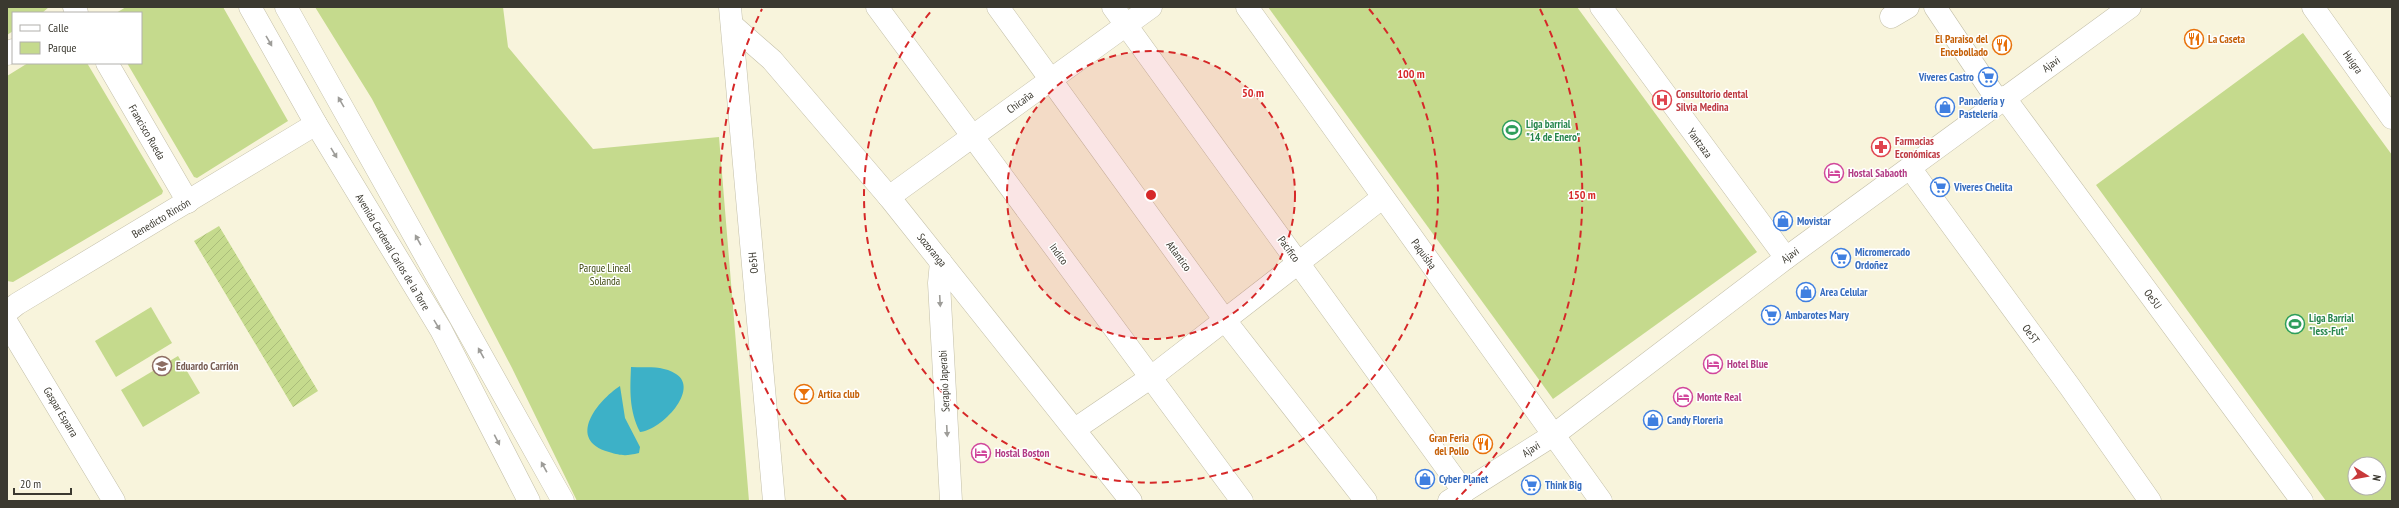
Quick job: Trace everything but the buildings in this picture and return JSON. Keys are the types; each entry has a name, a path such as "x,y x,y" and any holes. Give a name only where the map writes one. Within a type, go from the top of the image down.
{"street":[{"name":"Avenida Cardenal Carlos de la Torre","path":"250,7 316,124 441,330 529,501"},
{"path":"286,7 563,501"},
{"name":"Indico","path":"877,7 1242,501"},
{"name":"Atlantico","path":"998,7 1224,319 1366,501"},
{"name":"Pacifico","path":"1113,7 1298,262 1456,497"},
{"name":"Chicaña","path":"889,197 1151,7"},
{"name":"Paquisha","path":"1247,7 1382,198 1555,434 1601,501"},
{"name":"Yantzaza","path":"1602,7 1786,258"},
{"name":"Oe5U","path":"1935,7 2001,99 2302,501"},
{"name":"Ajavi","path":"1456,497 1555,434 1786,258 1910,168 2001,99 2130,7"},
{"name":"Huigra","path":"2313,7 2392,118"},
{"name":"Sozoranga","path":"731,16 772,60 889,197 1131,501"},
{"name":"Oe5H","path":"731,16 774,501"},
{"name":"Francisco Rueda","path":"108,64 188,202"},
{"name":"Benedicto Rincón","path":"7,312 17,304 316,124"},
{"name":"Oe5T","path":"1910,168 2070,387 2150,501"},
{"path":"1075,429 1150,378 1224,319 1382,198"},
{"name":"Serapio Japerabi","path":"941,262 939,283 951,501"},
{"name":"Gaspar Esparra","path":"7,323 114,501"}],"green space":[{"path":"7,7 49,7 43,12 12,12 12,32 7,35"},
{"path":"126,7 223,7 288,121 197,178 194,177 128,64 142,64 142,12 118,12"},
{"name":"Parque Lineal Solanda","path":"315,7 503,7 508,47 593,149 719,137 749,501 577,501 512,368 372,99"},
{"name":"Liga barrial \"14 de Enero\"","path":"1268,7 1577,7 1757,252 1553,399"},
{"name":"Liga Barrial \"Iess-Fut\"","path":"2303,33 2392,155 2392,501 2326,501 2096,185"},
{"path":"26,64 88,64 163,191 162,194 13,282 7,281 7,76"},
{"path":"219,226 318,391 293,407 194,241"},
{"path":"151,307 172,343 116,377 95,341"},
{"path":"178,356 200,393 143,427 121,390"}],"water":[{"path":"631,367 665,369 671,371 682,381 684,389 675,408 667,417 649,430 640,432 636,424 632,408"},
{"path":"620,386 625,418 640,447 639,453 631,455 609,452 596,446 589,439 588,430 590,420 595,410"}],"place":[{"name":"La Caseta","path":"2194,39"},
{"name":"El Paraiso del Encebollado","path":"2002,45"},
{"name":"Víveres Castro","path":"1988,77"},
{"name":"Consultorio dental Silvia Medina","path":"1662,100"},
{"name":"Panadería y Pastelería","path":"1945,107"},
{"name":"Liga barrial \"14 de Enero\"","path":"1512,130"},
{"name":"Farmacias Económicas","path":"1881,147"},
{"name":"Hostal Sabaoth","path":"1834,173"},
{"name":"Viveres Chelita","path":"1940,187"},
{"name":"Movistar","path":"1783,221"},
{"name":"Micromercado Ordoñez","path":"1841,258"},
{"name":"Area Celular","path":"1806,292"},
{"name":"Ambarotes Mary","path":"1771,315"},
{"name":"Liga Barrial \"Iess-Fut\"","path":"2295,324"},
{"name":"Hotel Blue","path":"1713,364"},
{"name":"Eduardo Carrión","path":"162,366"},
{"name":"Artica club","path":"804,394"},
{"name":"Monte Real","path":"1683,397"},
{"name":"Candy Floreria","path":"1653,420"},
{"name":"Gran Feria del Pollo","path":"1483,444"},
{"name":"Hostal Boston","path":"981,453"},
{"name":"Cyber Planet","path":"1425,479"},
{"name":"Think Big","path":"1531,485"}]}
